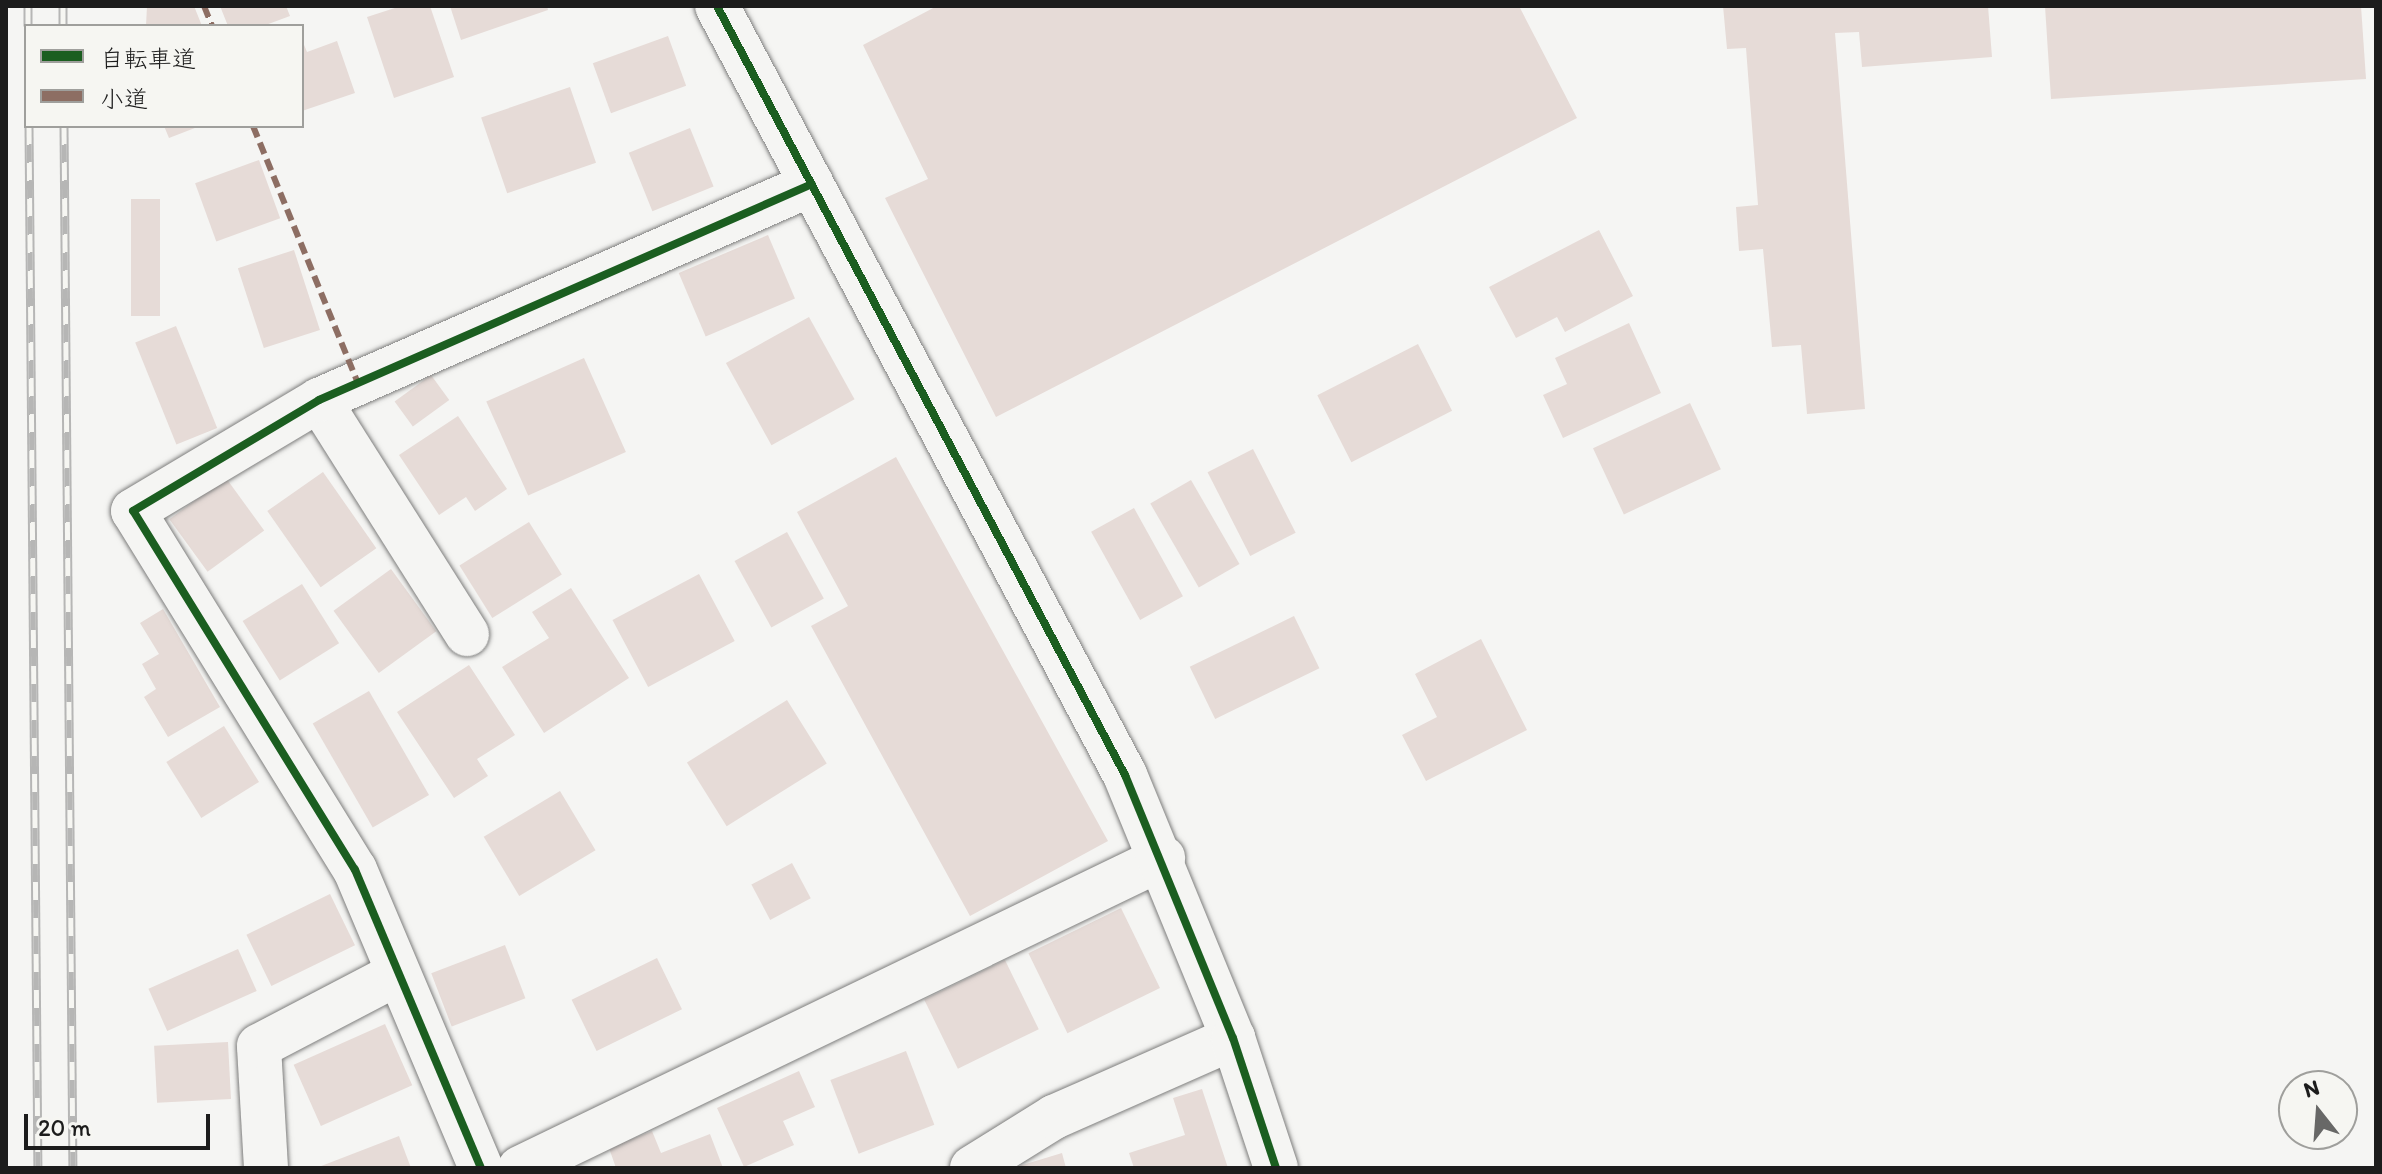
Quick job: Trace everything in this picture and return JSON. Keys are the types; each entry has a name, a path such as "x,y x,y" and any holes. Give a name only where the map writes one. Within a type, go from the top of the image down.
{"street":[{"path":"717,6 1125,775 1163,858 1233,1038 1276,1168"},
{"path":"481,1168 355,870 133,511 319,400 812,184"},
{"path":"319,400 467,634"},
{"path":"520,1168 1163,858"},
{"path":"266,1168 259,1046 397,974"},
{"path":"972,1168 1054,1117 1233,1038"}],"building":[{"path":"147,6 194,6 201,24 146,24"},
{"path":"220,6 286,6 290,16 268,24 227,24"},
{"path":"401,6 430,6 454,77 394,98 367,17"},
{"path":"450,6 547,6 548,10 461,40"},
{"path":"937,6 1519,6 1577,118 996,417 885,198 928,179 863,45"},
{"path":"1723,6 1988,6 1992,57 1862,67 1859,32 1835,33 1865,409 1807,414 1801,345 1772,347 1763,249 1739,251 1736,207 1758,205 1746,48 1727,49"},
{"path":"2045,6 2361,6 2366,79 2051,99"},
{"path":"668,36 686,86 611,113 593,63"},
{"path":"337,41 355,93 304,110 304,45 307,52"},
{"path":"570,87 596,163 507,193 481,118"},
{"path":"165,128 195,128 169,138"},
{"path":"690,128 714,186 652,211 629,153"},
{"path":"259,160 280,218 216,242 195,183"},
{"path":"131,199 160,199 160,316 131,316"},
{"path":"1599,230 1633,296 1565,332 1557,317 1516,338 1489,287"},
{"path":"768,235 795,299 706,336 679,273"},
{"path":"294,250 320,330 264,348 238,268"},
{"path":"809,317 855,399 771,445 726,363"},
{"path":"1629,323 1661,393 1563,438 1543,395 1567,384 1555,358"},
{"path":"176,326 217,428 176,444 135,342"},
{"path":"1418,344 1452,411 1351,462 1317,395"},
{"path":"584,358 626,452 528,496 486,402"},
{"path":"431,375 449,400 413,427 395,401"},
{"path":"1690,403 1721,469 1624,514 1593,448"},
{"path":"458,416 507,489 475,511 466,497 439,515 399,455"},
{"path":"1253,449 1296,533 1250,556 1208,472"},
{"path":"896,457 1108,841 970,916 811,626 848,606 797,512"},
{"path":"323,472 376,548 321,587 267,511"},
{"path":"226,478 264,531 208,572 169,519"},
{"path":"1191,480 1240,564 1199,588 1150,504"},
{"path":"1134,508 1183,596 1140,620 1091,532"},
{"path":"529,522 562,575 492,618 459,565"},
{"path":"787,532 824,598 771,628 735,561"},
{"path":"391,569 436,631 379,673 334,611"},
{"path":"699,574 735,641 648,687 612,620"},
{"path":"302,584 339,643 280,680 243,621"},
{"path":"571,588 629,678 544,733 502,667 549,638 532,612"},
{"path":"163,609 220,707 168,737 144,697 156,689 142,664 159,654 140,623"},
{"path":"1294,616 1319,668 1215,719 1190,667"},
{"path":"1481,639 1527,730 1426,781 1402,735 1437,717 1415,674"},
{"path":"469,665 515,735 477,759 488,776 454,798 397,712"},
{"path":"369,691 429,795 373,827 313,724"},
{"path":"787,700 827,764 727,826 687,763"},
{"path":"224,726 259,782 201,818 166,762"},
{"path":"560,791 596,850 519,896 484,837"},
{"path":"792,863 811,898 770,920 751,885"},
{"path":"330,894 355,945 271,986 246,935"},
{"path":"1121,908 1160,988 1067,1033 1028,953"},
{"path":"505,945 525,998 452,1027 431,973"},
{"path":"238,949 257,991 167,1031 148,989"},
{"path":"657,958 682,1009 597,1051 572,1000"},
{"path":"1005,960 1039,1029 958,1069 924,999"},
{"path":"385,1024 412,1085 321,1126 294,1065"},
{"path":"228,1042 231,1099 157,1103 154,1046"},
{"path":"906,1051 934,1125 859,1154 830,1080"},
{"path":"799,1071 815,1107 783,1121 794,1145 744,1167 717,1108"},
{"path":"1202,1089 1228,1168 1134,1168 1129,1153 1185,1135 1173,1098"},
{"path":"652,1131 661,1153 710,1134 723,1168 616,1168 609,1148"},
{"path":"399,1136 411,1168 316,1168"},
{"path":"1062,1153 1066,1168 1016,1168 1016,1167"}],"railway":[{"path":"28,6 28,24"},
{"path":"63,6 63,24"},
{"path":"29,128 38,1168"},
{"path":"64,128 73,1168"}],"marked path":[{"path":"204,6 211,24"},
{"path":"254,128 358,383"}],"cycle path":[{"path":"717,6 1125,775 1233,1038 1276,1168"},
{"path":"481,1168 355,870 133,511 319,400 812,184"}]}
